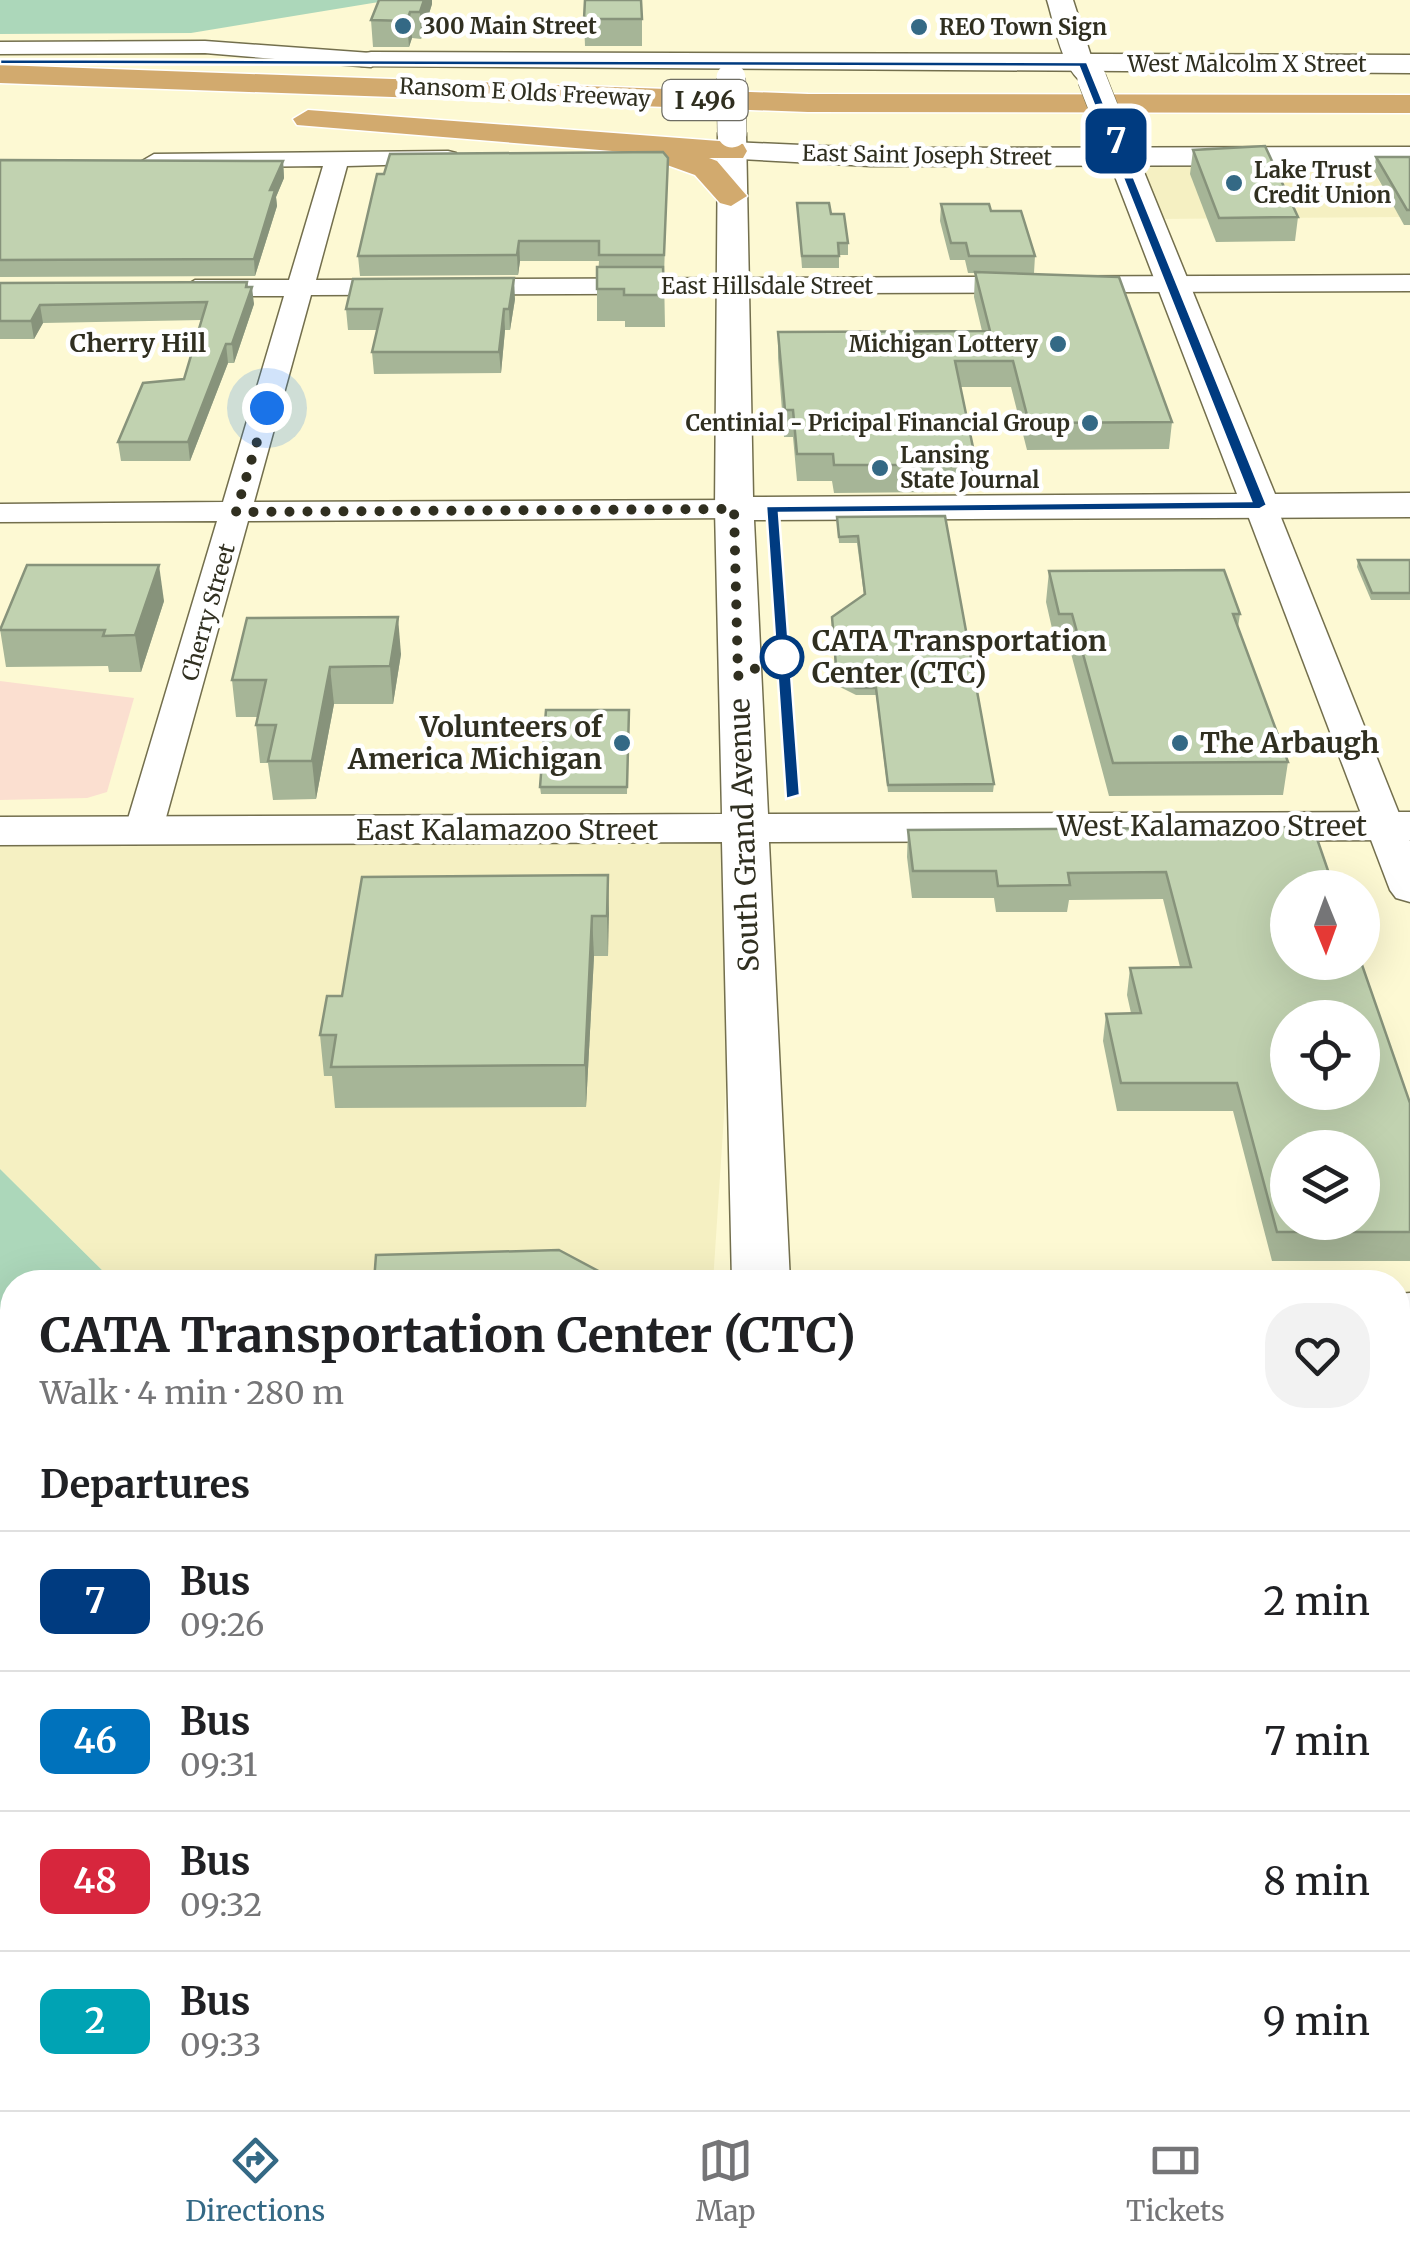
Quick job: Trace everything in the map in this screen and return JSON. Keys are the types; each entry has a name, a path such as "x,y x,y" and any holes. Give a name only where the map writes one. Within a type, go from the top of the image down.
{"highway":[{"path":"0,62 370,60"},
{"path":"0,62 276,69 881,104"},
{"name":"Ransom E Olds Freeway","path":"0,74 881,104 1410,102"},
{"name":"Ransom E Olds Freeway","path":"0,93 926,119 1410,117"},
{"path":"0,104 654,112"},
{"path":"283,117 482,150 736,160"},
{"path":"926,119 1410,126"},
{"path":"482,150 667,153 706,168 736,160"}],"main road":[{"name":"West Malcolm X Street","path":"370,60 1088,72 1410,64"},
{"name":"East Saint Joseph Street","path":"736,160 1119,148 1410,156"}],"street":[{"path":"1060,0 1260,505 1397,826 1410,890"},
{"path":"0,48 205,47 370,60"},
{"name":"South Grand Avenue","path":"761,1270 734,509 730,286 736,160 731,78 778,64"},
{"path":"119,162 337,160 482,150 523,157"},
{"name":"Cherry Street","path":"143,832 337,160"},
{"name":"East Hillsdale Street","path":"172,288 1410,283"},
{"path":"0,513 1410,505"},
{"name":"West Kalamazoo Street","path":"1014,827 1397,826"},
{"name":"East Kalamazoo Street","path":"0,831 1014,827"}],"shaded area":[{"path":"0,0 391,0 191,33 0,34"},
{"path":"1363,157 1402,217 1158,219 1135,160"},
{"path":"0,681 134,698 107,792 87,798 0,800"},
{"path":"743,829 714,1270 102,1270 0,1169 0,831"},
{"path":"0,1169 102,1270 0,1270"}],"building":[{"path":"379,0 424,0 420,12 410,12 407,21 371,20"},
{"path":"585,0 641,0 642,19 584,19"},
{"path":"1265,146 1298,217 1219,218 1193,150"},
{"path":"663,152 668,158 664,255 599,255 599,241 519,241 517,255 358,256 377,174 384,174 390,154"},
{"path":"1376,157 1410,157 1410,210 1407,210"},
{"path":"0,160 283,161 270,190 275,190 254,259 0,260"},
{"path":"797,203 829,203 831,214 844,214 848,243 838,243 839,256 802,256"},
{"path":"941,204 989,204 991,211 1021,211 1035,256 969,256 966,243 951,243"},
{"path":"597,267 663,267 664,295 624,295 624,289 597,289"},
{"path":"975,272 1119,277 1172,422 1029,423 1013,361 955,361 975,457 939,457 941,465 834,465 833,454 797,454 793,410 785,410 778,332 990,331"},
{"path":"514,278 509,309 504,309 499,352 372,352 382,309 346,309 353,279"},
{"path":"247,282 246,287 252,287 232,344 226,344 188,442 118,442 143,383 184,379 207,302 40,305 31,321 0,321 0,283"},
{"name":"CATA Transportation Center (CTC)","path":"945,516 994,784 888,785 876,688 856,688 837,678 832,617 865,594 858,536 839,537 837,517"},
{"path":"1358,560 1410,560 1410,593 1372,593"},
{"path":"27,565 159,565 135,635 103,636 105,630 0,630"},
{"path":"1224,570 1240,614 1233,614 1288,762 1113,763 1072,614 1059,614 1049,571"},
{"path":"398,617 390,666 330,667 312,761 268,761 276,725 256,725 266,680 232,680 247,618"},
{"path":"546,710 629,710 627,787 540,787"},
{"path":"1313,827 1328,870 1270,870 1270,980 1367,980 1374,1000 1270,1000 1270,1110 1380,1110 1380,1017 1410,1103 1410,1232 1380,1232 1380,1130 1270,1130 1270,1206 1237,1083 1121,1083 1106,1014 1141,1013 1130,968 1191,967 1166,872 1068,873 1070,885 998,886 996,871 913,871 908,830"},
{"path":"608,875 607,916 592,916 585,1065 331,1067 336,1035 320,1035 327,996 342,996 362,877"},
{"path":"559,1250 596,1270 375,1270 376,1255"}],"bus line":[{"name":"7","path":"0,62 1083,64 1260,505 772,509 792,795"}],"place":[{"name":"300 Main Street","path":"403,26"},
{"name":"REO Town Sign","path":"919,27"},
{"name":"Lake Trust Credit Union","path":"1234,183"},
{"name":"Michigan Lottery","path":"1058,344"},
{"name":"Centinial - Pricipal Financial Group","path":"1090,423"},
{"name":"Lansing State Journal","path":"880,468"},
{"name":"CATA Transportation Center (CTC)","path":"782,657"},
{"name":"Volunteers of America Michigan","path":"622,743"},
{"name":"The Arbaugh","path":"1180,743"}],"district":[{"name":"Cherry Hill","path":"138,343"}],"route":[{"path":"267,408 236,512 734,509 738,676 782,657"}]}
